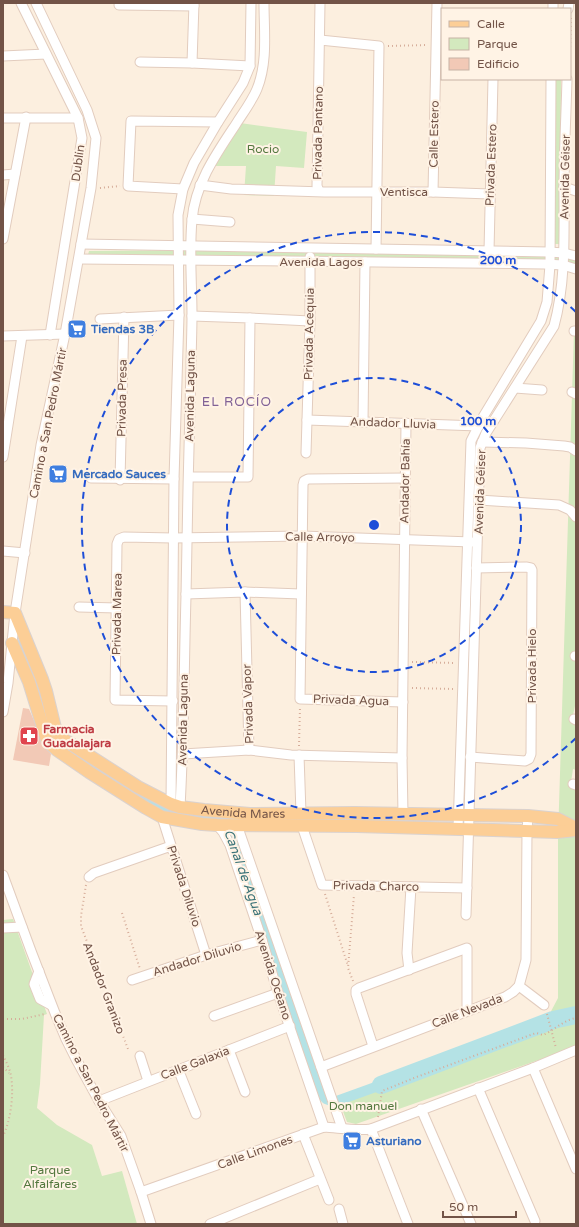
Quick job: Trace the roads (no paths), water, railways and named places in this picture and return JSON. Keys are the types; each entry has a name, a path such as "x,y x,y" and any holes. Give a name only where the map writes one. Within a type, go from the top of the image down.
{"main road":[{"path":"3,612 15,613"},
{"name":"Avenida Mares","path":"15,613 42,679 55,728 60,736 138,787 175,805 236,813 355,813 528,816 558,819 576,829"},
{"name":"Avenida Mares","path":"12,643 29,682 42,727 50,743 57,750 89,772 162,817 217,825 357,826 558,832 576,829"}],"street":[{"name":"Dublín","path":"21,3 78,118 82,138 50,335"},
{"name":"Camino a San Pedro Mártir","path":"3,712 5,683 41,445 65,334 79,259 91,188 96,138 87,110 36,3"},
{"name":"Avenida Laguna","path":"175,805 172,671 174,479 179,315 178,215 183,189 194,163 243,83 250,66 251,3"},
{"name":"Avenida Laguna","path":"175,805 183,754 192,316 192,220 200,185 207,170 229,133 249,105 264,68 264,3"},
{"name":"Privada Pantano","path":"200,185 231,189 319,191 317,186 320,3"},
{"name":"Calle Estero","path":"433,192 439,45 437,3"},
{"path":"119,5 194,4 192,63"},
{"path":"320,40 379,46 376,249"},
{"path":"3,56 46,54"},
{"path":"140,62 250,66"},
{"name":"Privada Estero","path":"489,251 493,80"},
{"name":"Avenida Géiser","path":"464,815 463,663 471,441 483,417 541,321 547,302 550,265 552,80"},
{"name":"Avenida Géiser","path":"466,915 467,888 463,830 470,757 480,448 486,433 554,326 556,319 560,296 564,253 567,80"},
{"path":"551,106 566,105"},
{"path":"3,118 78,118"},
{"path":"3,239 26,118"},
{"path":"183,189 128,186 131,121 218,122"},
{"path":"194,163 207,170"},
{"path":"3,175 15,174"},
{"path":"564,187 576,191"},
{"name":"Ventisca","path":"319,191 490,194"},
{"path":"192,220 230,222"},
{"name":"Avenida Lagos","path":"81,244 549,252 564,253 576,256"},
{"name":"Privada Acequia","path":"306,453 310,321 310,248"},
{"path":"423,250 423,262"},
{"name":"Avenida Lagos","path":"79,259 423,262 563,265 576,269"},
{"path":"363,422 365,262"},
{"path":"100,319 179,315"},
{"path":"192,316 310,321"},
{"name":"Privada Presa","path":"120,480 124,317"},
{"path":"189,477 248,477 250,318"},
{"path":"3,336 65,334"},
{"path":"3,457 22,336"},
{"path":"530,340 541,347"},
{"path":"515,388 542,390"},
{"path":"177,399 190,399"},
{"path":"483,417 494,422"},
{"name":"Andador Lluvia","path":"307,420 479,426"},
{"name":"Andador Bahía","path":"405,539 406,423"},
{"path":"482,442 564,446 570,447 576,451"},
{"path":"91,478 120,480 174,479"},
{"name":"Privada Agua","path":"405,478 308,479 304,481 300,699 403,702 405,539"},
{"path":"479,500 560,505 570,510 576,517"},
{"name":"Calle Arroyo","path":"187,538 302,536 467,542 477,541"},
{"name":"Privada Marea","path":"173,701 115,700 117,544 119,539 124,537 187,538"},
{"path":"3,551 25,553"},
{"name":"Privada Hielo","path":"470,757 526,761 529,759 531,754 532,570 526,567 476,568"},
{"path":"186,594 245,592 301,594"},
{"name":"Privada Vapor","path":"183,754 250,750 245,592"},
{"path":"79,607 117,608"},
{"path":"172,671 184,671"},
{"path":"463,675 473,676"},
{"path":"403,702 403,814"},
{"path":"250,750 291,755 402,758"},
{"path":"299,755 301,813"},
{"path":"355,813 357,826"},
{"path":"528,816 526,960 519,986 544,1005"},
{"name":"Privada Diluvio","path":"162,817 206,955"},
{"name":"Avenida Océano","path":"217,825 230,844 278,993 324,1127"},
{"name":"Avenida Océano","path":"237,825 342,1128"},
{"name":"Privada Charco","path":"302,826 322,885 467,888"},
{"path":"89,877 94,873 171,846"},
{"name":"Camino a San Pedro Mártir","path":"3,875 53,1009 76,1059 99,1101 121,1136 151,1224"},
{"path":"409,970 407,953 411,887"},
{"path":"3,928 22,927"},
{"name":"Andador Diluvio","path":"132,980 206,955 262,940"},
{"path":"373,1046 356,990 466,948 467,1011"},
{"name":"Calle Nevada","path":"321,1067 505,997 519,986"},
{"path":"214,1016 278,993"},
{"name":"Calle Galaxia","path":"99,1101 290,1026"},
{"path":"229,1050 245,1092"},
{"name":"Calle Limones","path":"141,1192 324,1127 362,1130 374,1128 533,1068 576,1050"},
{"path":"140,1056 148,1081"},
{"path":"533,1068 576,1169"},
{"path":"178,1069 196,1114"},
{"path":"478,1088 535,1221"},
{"path":"421,1109 471,1224"},
{"path":"374,1128 408,1224"},
{"path":"303,1134 329,1200"},
{"path":"210,1224 320,1179"},
{"path":"339,1209 343,1224"}],"waterway":[{"name":"Canal de Agua","path":"20,645 31,669 42,705"},
{"name":"Canal de Agua","path":"65,749 156,806 173,812 217,819 224,821 228,825 236,843 323,1096 334,1102 381,1085"},
{"name":"Don manuel","path":"381,1085 553,1020 576,1015"}],"place":[{"name":"Tiendas 3B","path":"77,329"},
{"name":"Mercado Sauces","path":"58,474"},
{"name":"Farmacia Guadalajara","path":"29,736"},
{"name":"Asturiano","path":"352,1141"}],"district":[{"name":"EL ROCÍO","path":"237,401"}],"park label":[{"name":"Rocio","path":"263,149"},
{"name":"Parque Alfalfares","path":"50,1177"}]}
